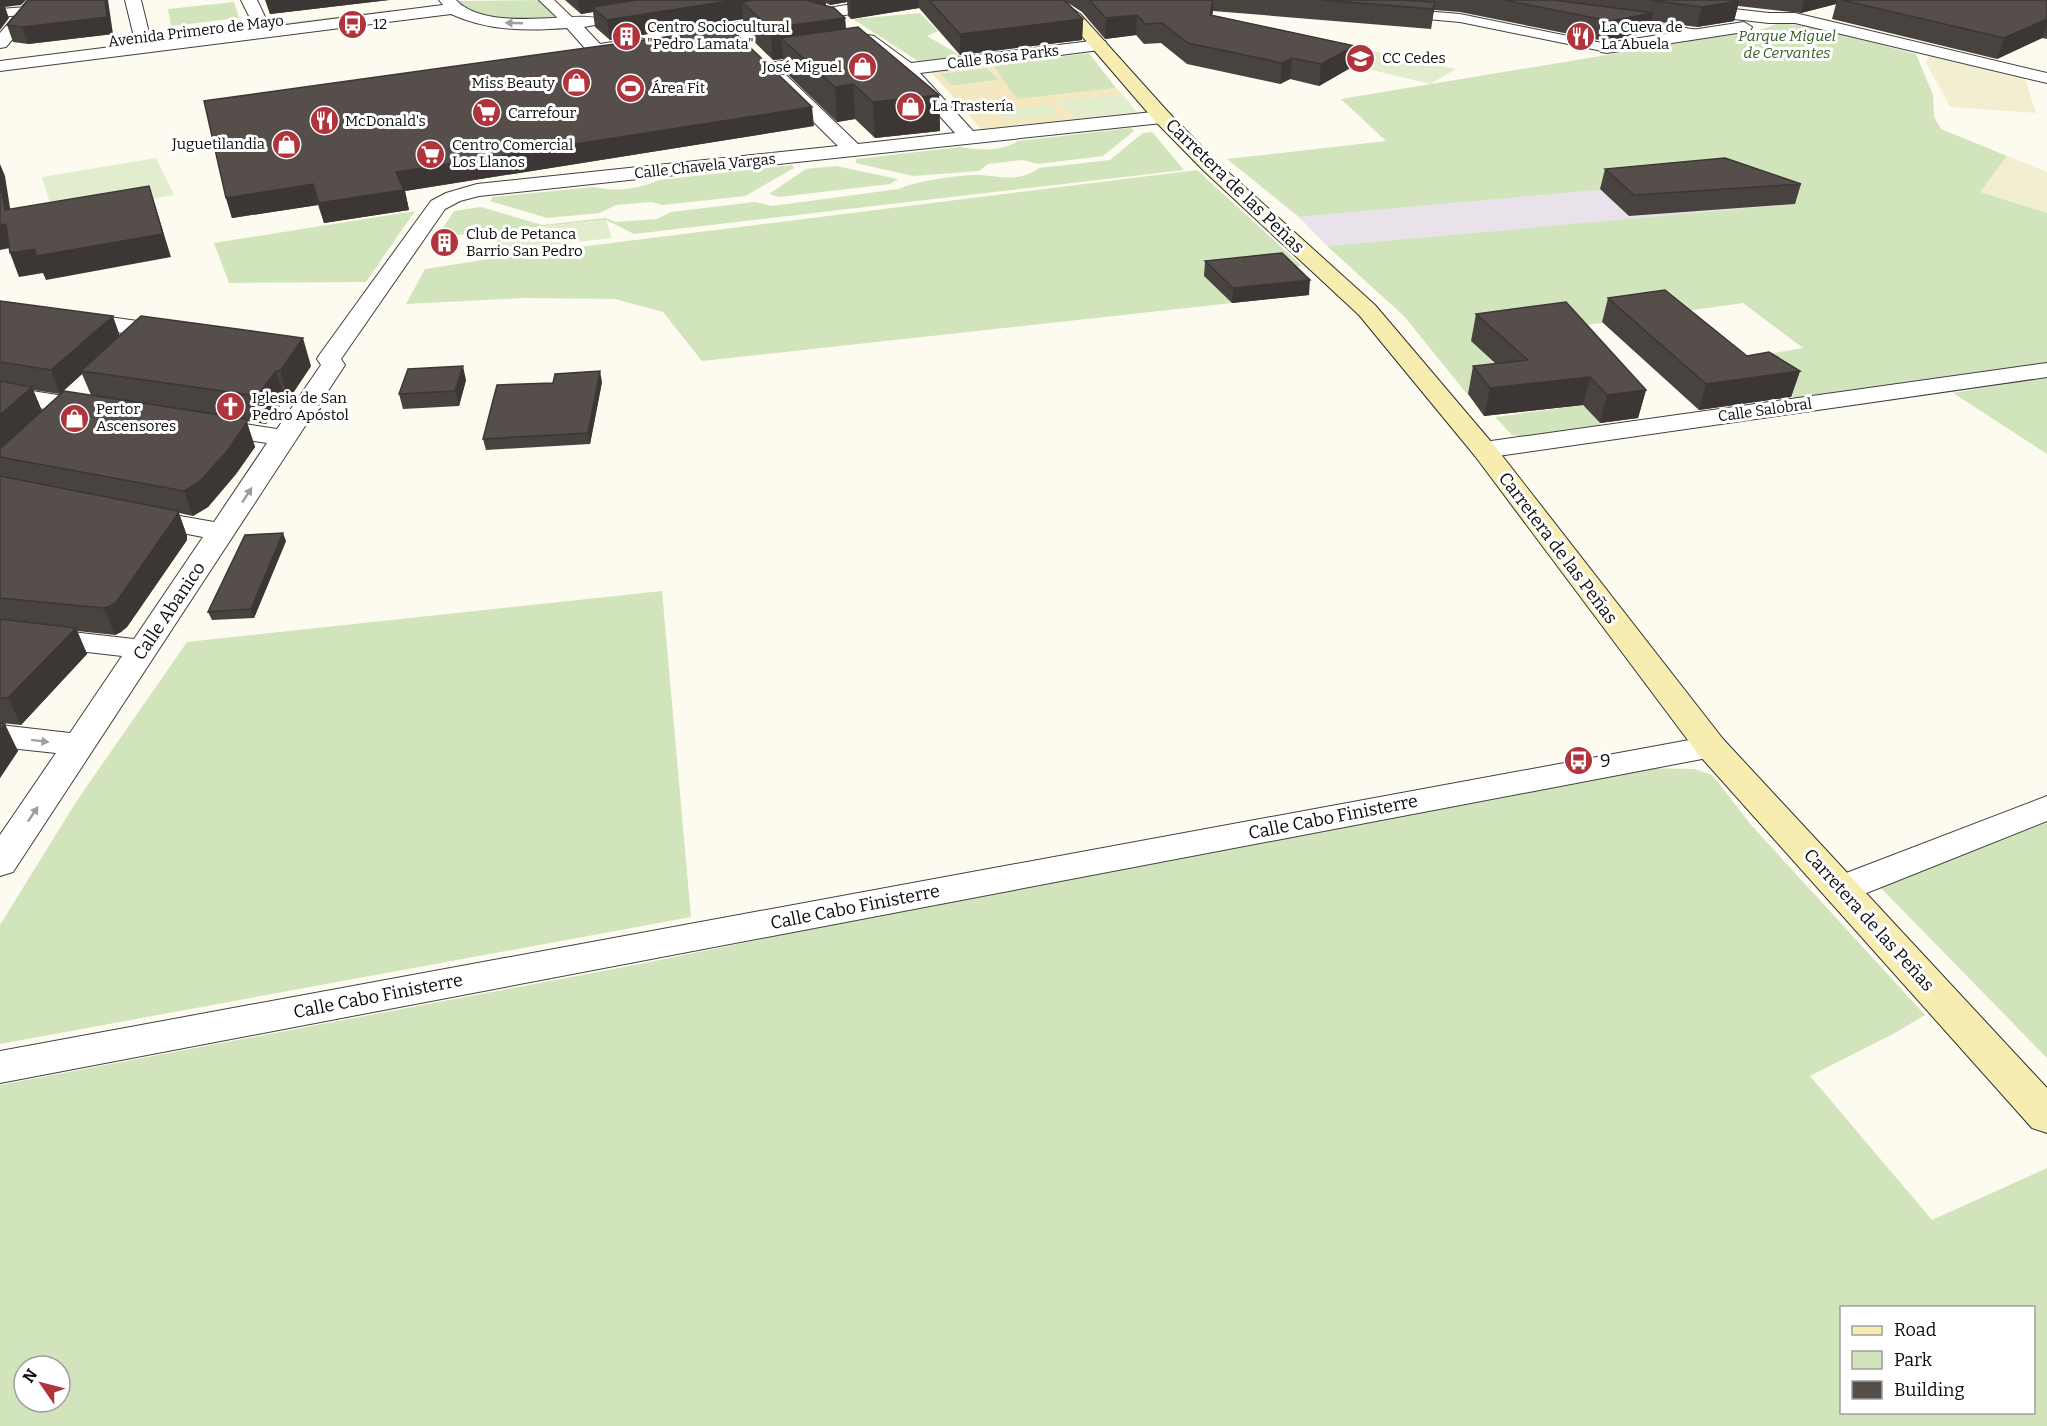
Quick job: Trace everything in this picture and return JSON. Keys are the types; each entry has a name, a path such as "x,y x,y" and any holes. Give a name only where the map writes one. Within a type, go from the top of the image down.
{"main road":[{"name":"Carretera de las Peñas","path":"1049,0 1074,17 1162,117 1210,167 1367,310 1484,450 1711,747 2047,1116"}],"street":[{"path":"133,0 142,38"},
{"path":"249,0 260,23"},
{"path":"546,0 596,50 650,41"},
{"path":"809,0 885,51 907,69 968,139"},
{"path":"672,38 906,0"},
{"path":"1612,0 1711,12 1795,18 2047,78"},
{"path":"1675,0 1711,12"},
{"name":"Avenida Primero de Mayo","path":"0,55 260,23 390,12 443,3"},
{"name":"Avenida Primero de Mayo","path":"0,66 443,3 469,18 494,22 572,24 610,18"},
{"path":"0,13 32,6"},
{"path":"0,43 32,6"},
{"path":"1380,12 1460,18 1607,48 1839,10"},
{"path":"1601,20 1698,34"},
{"path":"727,29 854,151"},
{"name":"Calle Rosa Parks","path":"907,69 1099,45"},
{"path":"860,55 885,51"},
{"path":"768,67 838,58"},
{"name":"Calle Chavela Vargas","path":"319,355 438,205 453,197 477,190 1162,117"},
{"path":"0,309 194,336"},
{"path":"128,349 148,330"},
{"name":"Calle Abanico","path":"0,863 333,365 319,355"},
{"name":"Calle Salobral","path":"1484,450 2047,370"},
{"path":"59,413 94,381"},
{"path":"0,394 59,413 118,412"},
{"path":"185,423 285,438"},
{"path":"117,512 222,532"},
{"path":"0,633 143,650"},
{"path":"0,736 80,745"},
{"name":"Calle Cabo Finisterre","path":"0,1067 1711,747"},
{"path":"1841,889 2047,808"}],"shaded area":[{"path":"1929,55 2024,76 2036,113 1950,107 1926,62"},
{"path":"2007,156 2047,172 2047,213 1979,192"},
{"path":"1719,179 1797,204 1327,246 1299,217"}],"green space":[{"path":"546,0 569,19 526,21 493,18 478,15 466,9 458,1"},
{"path":"234,2 239,18 171,26 168,9"},
{"path":"393,11 361,16 127,45 133,42"},
{"path":"920,13 938,31 927,36 961,56 918,61 853,19"},
{"name":"Parque Miguel de Cervantes","path":"1779,23 1807,26 1916,54 1933,95 1934,117 1941,129 2007,156 1980,192 2047,213 2047,368 1800,401 1733,360 1803,348 1743,303 1472,341 1519,388 1467,394 1404,316 1327,246 1795,204 1719,179 1299,217 1227,159 1386,141 1341,99 1763,29"},
{"path":"127,45 124,46 0,61"},
{"path":"1359,48 1456,69 1430,84 1335,61"},
{"path":"1089,53 1116,88 961,106 1003,80 993,65"},
{"path":"987,68 999,80 951,86 940,74"},
{"path":"1123,95 1137,112 1076,119 1058,100"},
{"path":"1049,105 1057,114 1006,120 999,111"},
{"path":"1131,128 1134,131 1103,156 1038,164 1022,160 988,164 979,171 913,176 856,163 856,159 960,147 998,149 1018,141"},
{"path":"1152,132 1184,170 634,234 606,220 437,237 454,211 481,207 542,225 605,218 616,222 657,219 671,212 755,202 772,206 899,189 916,183 951,177 981,175 1018,177 1039,168 1110,160 1143,133"},
{"path":"156,158 174,195 54,216 42,177"},
{"path":"792,165 794,168 745,196 663,205 651,202 616,205 600,213 547,218 490,201 493,197 594,187 627,189 659,180"},
{"path":"836,166 898,179 890,184 779,197 769,194 806,169"},
{"path":"1197,170 1302,266 1205,276 1232,303 702,361 663,312 615,299 524,298 406,304 425,269 515,255"},
{"path":"415,211 366,282 229,283 214,243"},
{"path":"606,220 612,238 498,251 495,232"},
{"path":"2047,377 2047,454 1953,393"},
{"path":"1583,405 1604,428 1529,437 1512,435 1495,417"},
{"path":"662,591 691,917 0,1044 0,925 76,802 187,642"},
{"path":"1641,768 1695,769 1712,775 1752,826 1925,1015 1810,1076 1932,1220 2047,1168 2047,1426 0,1426 0,1085 640,964 998,891"},
{"path":"2047,816 2047,1058 1876,883"}],"sand":[{"path":"993,65 1017,99 1116,88 1123,95 1058,100 1076,119 981,129 931,72","holes":["987,68 998,80 952,86 941,74"]}],"building":[{"path":"28,0 105,0 107,17 22,27 7,25"},
{"path":"637,0 735,0 607,20 592,7"},
{"path":"806,0 834,8 845,18 770,28 742,2"},
{"path":"929,0 1064,0 1083,19 960,34"},
{"path":"1089,0 1213,0 1210,15 1355,46 1321,64 1292,58 1282,63 1188,43 1162,23 1145,24 1137,15 1106,18"},
{"path":"1322,0 1401,0 1435,2 1433,9"},
{"path":"1504,0 1554,0 1653,13 1609,21"},
{"path":"1650,0 1727,0 1739,1 1702,7"},
{"path":"1842,0 2047,0 2047,19 2004,38"},
{"path":"858,27 939,95 873,102 853,84 835,87 781,38"},
{"name":"Centro Comercial Los Llanos","path":"730,28 812,107 396,172 404,190 319,203 313,184 226,198 204,101"},
{"path":"1725,158 1801,184 1634,195 1605,169"},
{"path":"0,179 5,210 149,186 163,234 36,256 35,249 10,253 6,224 0,225"},
{"path":"1282,253 1310,280 1233,288 1205,261"},
{"path":"1665,290 1747,356 1769,352 1800,371 1706,384 1608,298"},
{"path":"0,301 113,316 51,370 0,362"},
{"path":"1566,302 1646,390 1607,395 1590,377 1490,388 1473,366 1528,360 1476,314"},
{"path":"141,316 303,338 280,371 276,371 257,396 81,371"},
{"path":"463,366 455,391 399,394 408,369"},
{"path":"600,371 588,433 483,439 497,385 553,383 555,374"},
{"path":"0,381 32,387 0,415"},
{"path":"64,391 246,419 247,422 228,450 199,482 184,491 0,457 0,449"},
{"path":"0,476 178,511 117,601 110,606 104,608 0,598"},
{"path":"283,533 251,609 208,612 245,535"},
{"path":"0,619 76,628 8,698 0,698"}],"place":[{"name":"12","path":"352,24"},
{"name":"Centro Sociocultural \"Pedro Lamata\"","path":"626,36"},
{"name":"La Cueva de La Abuela","path":"1580,36"},
{"name":"CC Cedes","path":"1361,58"},
{"name":"José Miguel","path":"863,67"},
{"name":"Miss Beauty","path":"576,83"},
{"name":"Área Fit","path":"630,88"},
{"name":"La Trastería","path":"911,106"},
{"name":"Carrefour","path":"487,113"},
{"name":"McDonald's","path":"324,121"},
{"name":"Juguetilandia","path":"286,144"},
{"name":"Centro Comercial Los Llanos","path":"431,154"},
{"name":"Club de Petanca Barrio San Pedro","path":"445,243"},
{"name":"Iglesia de San Pedro Apóstol","path":"231,407"},
{"name":"Pertor Ascensores","path":"75,418"},
{"name":"9","path":"1579,761"}]}
